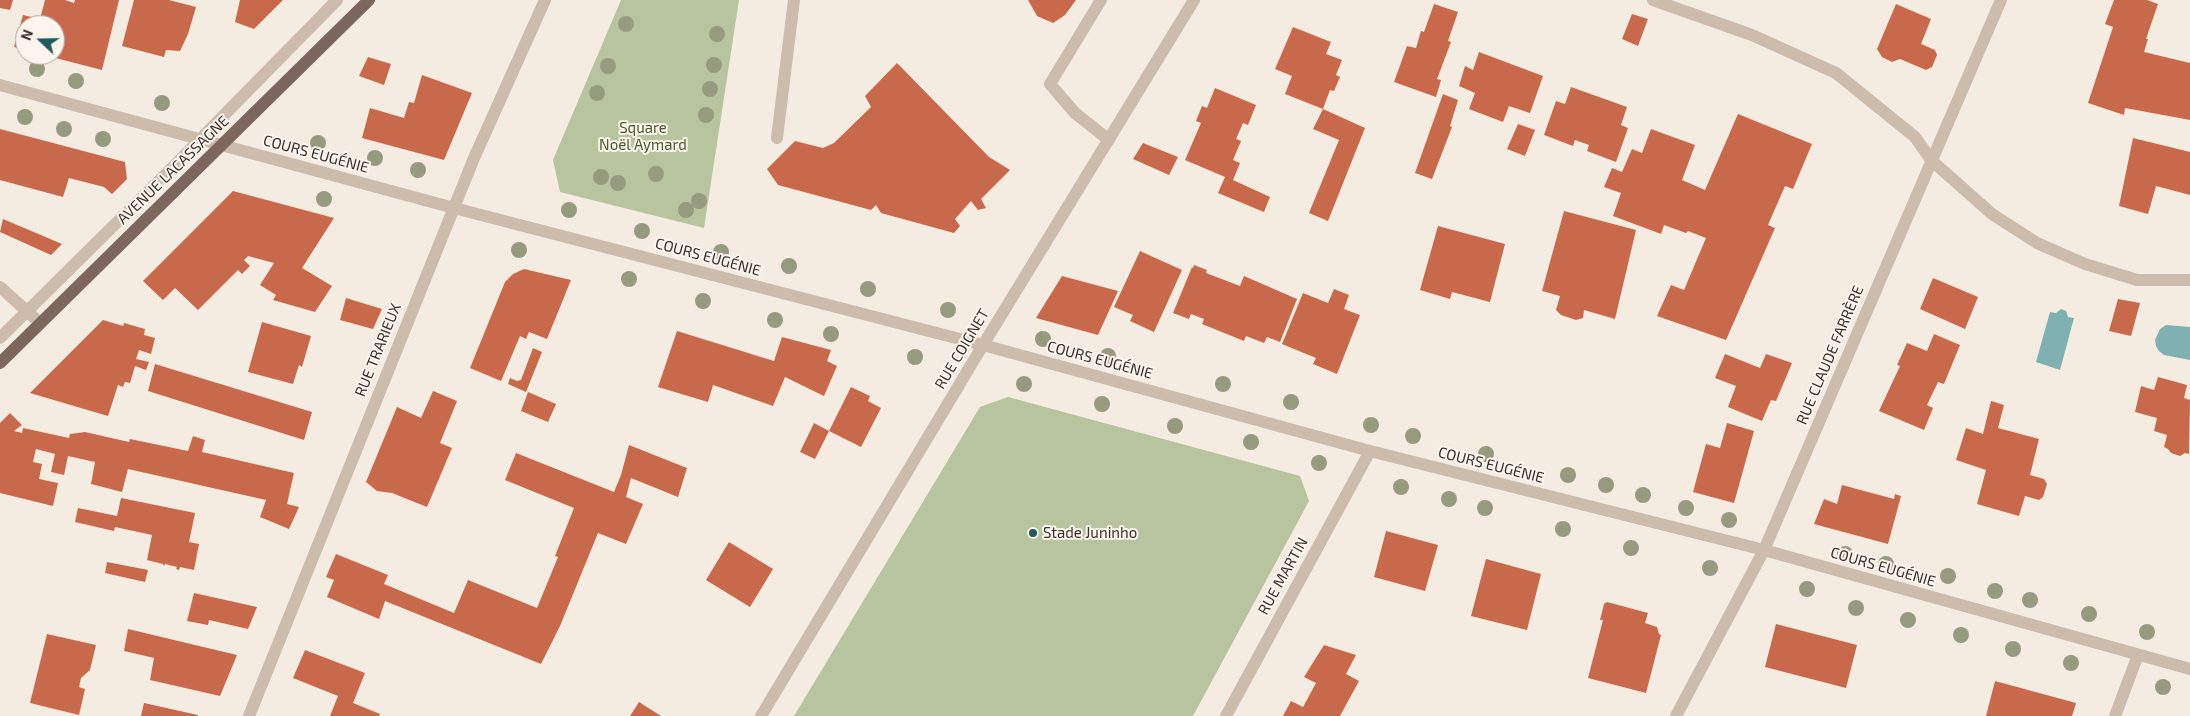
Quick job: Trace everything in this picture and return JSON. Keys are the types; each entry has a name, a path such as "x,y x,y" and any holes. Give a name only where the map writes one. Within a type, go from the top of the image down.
{"main road":[{"name":"AVENUE LACASSAGNE","path":"0,363 369,0"}],"street":[{"name":"AVENUE LACASSAGNE","path":"0,338 201,139 227,110 337,0"},
{"name":"RUE TRARIEUX","path":"249,716 474,158 545,0"},
{"path":"777,138 794,0"},
{"path":"1101,0 1050,84 1075,113 1109,140"},
{"name":"RUE COIGNET","path":"761,716 983,345 1194,0"},
{"path":"1653,0 1752,35 1836,72 1916,137 1931,160 1992,214 2037,243 2085,264 2137,280 2190,280"},
{"name":"RUE CLAUDE FARRÈRE","path":"1676,716 1764,550 2001,0"},
{"name":"COURS EUGÉNIE","path":"0,86 454,208 983,345 1370,451 1764,550 2190,669"},
{"path":"0,287 40,323"},
{"name":"RUE MARTIN","path":"1226,716 1370,451"},
{"path":"2115,716 2138,655"}],"green space":[{"name":"Square Noël Aymard","path":"621,0 739,0 704,228 560,192 553,160"},
{"name":"Stade Juninho","path":"1008,397 1300,476 1309,501 1193,716 794,716 980,407"}],"water":[{"path":"2061,309 2066,311 2068,317 2074,318 2060,370 2036,362 2050,312 2056,313"},
{"path":"2166,325 2190,327 2190,360 2164,355 2159,351 2155,340 2160,329"}],"building":[{"path":"0,0 13,0 10,10 0,8"},
{"path":"45,0 65,0 74,3 75,0 119,0 102,70 65,60 65,15 41,15"},
{"path":"134,0 169,0 196,7 188,34 180,51 166,50 164,57 122,46"},
{"path":"240,0 283,0 254,29 235,22"},
{"path":"1028,0 1076,0 1065,15 1053,23 1037,16"},
{"path":"2114,0 2147,0 2158,4 2146,39 2148,39 2144,52 2190,63 2190,120 2125,108 2124,115 2088,103 2113,27 2105,24"},
{"path":"1434,4 1458,12 1448,41 1451,42 1437,79 1441,80 1436,97 1394,82 1407,46 1416,48 1421,31 1424,32"},
{"path":"1896,4 1931,19 1921,44 1935,50 1937,55 1932,67 1926,70 1900,59 1892,62 1882,57 1877,49"},
{"path":"1632,14 1648,19 1638,46 1622,39"},
{"path":"1293,27 1331,42 1326,54 1342,60 1336,75 1340,77 1334,91 1330,90 1323,109 1285,94 1292,76 1275,69"},
{"path":"1479,52 1543,76 1530,113 1509,106 1503,122 1469,109 1475,93 1459,86 1465,66 1473,70"},
{"path":"368,57 391,64 384,85 359,76"},
{"path":"897,63 989,157 1010,170 981,199 986,208 978,210 971,201 955,219 960,226 954,233 881,213 876,205 871,210 778,185 767,169 795,141 823,148 834,143 871,107 865,96"},
{"path":"422,75 472,93 444,160 362,138 370,108 404,118 409,102 414,103"},
{"path":"1571,87 1627,107 1621,125 1628,128 1616,162 1587,151 1589,145 1575,140 1573,146 1544,135 1556,101 1565,104"},
{"path":"1215,88 1256,105 1248,125 1243,123 1236,139 1241,141 1233,160 1240,163 1233,180 1270,197 1264,212 1218,193 1225,177 1185,160 1201,123 1196,121 1202,106 1207,108"},
{"path":"1443,94 1458,100 1450,126 1452,127 1432,179 1415,173"},
{"path":"1323,109 1365,128 1328,221 1309,213 1339,140 1313,129"},
{"path":"1738,114 1812,144 1793,189 1785,186 1768,225 1775,228 1726,340 1657,316 1671,285 1684,290 1706,238 1664,225 1661,234 1613,216 1621,193 1604,187 1612,168 1622,172 1632,149 1642,153 1651,129 1695,145 1682,180 1705,190"},
{"path":"1518,124 1535,130 1525,156 1507,149"},
{"path":"0,129 125,162 127,179 112,194 104,187 69,178 63,197 0,180"},
{"path":"2133,138 2190,152 2190,195 2156,186 2148,214 2119,206"},
{"path":"1143,143 1178,157 1169,175 1133,159"},
{"path":"233,191 334,218 302,268 332,286 315,312 273,300 276,295 260,285 274,263 248,256 244,260 250,266 242,274 238,270 198,310 175,288 163,300 143,281"},
{"path":"1564,211 1636,230 1615,319 1584,310 1583,318 1576,320 1561,315 1556,310 1560,296 1542,291"},
{"path":"3,219 62,244 51,255 0,232"},
{"path":"1438,226 1505,244 1490,302 1452,292 1450,299 1420,290"},
{"path":"1140,251 1182,270 1154,332 1130,321 1133,315 1114,307"},
{"path":"1194,265 1207,270 1206,273 1240,286 1244,276 1297,299 1280,342 1267,337 1264,343 1246,336 1244,341 1202,324 1204,319 1191,314 1189,319 1173,313"},
{"path":"524,269 571,280 547,339 529,332 526,339 520,336 501,381 470,368 505,282 513,274"},
{"path":"1062,276 1118,291 1098,335 1036,318"},
{"path":"1933,278 1978,297 1965,329 1920,309"},
{"path":"1334,289 1349,295 1344,309 1360,315 1337,374 1313,364 1316,358 1282,344 1303,293 1328,303"},
{"path":"346,298 382,309 373,329 340,320"},
{"path":"2118,299 2140,303 2131,336 2109,331"},
{"path":"103,320 123,326 124,323 145,329 144,335 155,338 151,354 139,350 136,359 149,362 146,370 135,366 130,383 125,382 123,387 118,385 108,416 30,393"},
{"path":"262,322 311,336 302,367 299,365 293,384 248,372"},
{"path":"677,331 774,361 782,337 831,350 827,361 837,366 824,396 785,377 773,406 713,385 708,402 658,387"},
{"path":"1934,334 1960,345 1944,384 1938,382 1927,405 1933,408 1924,430 1879,411 1900,366 1897,365 1907,343 1927,351"},
{"path":"533,348 542,352 526,392 508,384 510,378 517,381 521,380"},
{"path":"1725,354 1760,368 1766,354 1792,363 1776,401 1771,400 1762,421 1728,407 1736,386 1715,378"},
{"path":"155,364 312,412 304,440 148,391"},
{"path":"2158,377 2187,385 2184,398 2190,400 2189,454 2185,453 2180,456 2171,453 2164,447 2167,435 2154,431 2157,418 2135,412 2141,386 2154,390"},
{"path":"851,387 870,396 868,401 881,408 861,447 829,431"},
{"path":"433,391 457,401 440,443 452,448 427,507 392,493 377,491 366,482 397,407 421,418"},
{"path":"528,392 556,404 548,422 521,411"},
{"path":"1991,401 2004,405 1998,428 2039,439 2030,475 2044,479 2047,484 2043,497 2039,500 2025,496 2019,516 1977,504 1986,470 1956,460 1966,428 1983,434"},
{"path":"10,413 22,425 14,431 22,433 23,428 69,438 70,434 85,432 129,442 130,439 188,451 193,436 205,440 202,452 294,473 287,504 299,507 289,529 260,517 266,500 128,469 122,492 91,484 95,462 68,456 64,475 51,472 55,454 36,449 33,462 42,464 39,479 58,483 53,506 0,493 0,423"},
{"path":"814,423 829,431 815,459 800,452"},
{"path":"1727,423 1754,431 1734,503 1693,492 1706,444 1720,448"},
{"path":"629,445 687,468 678,497 631,478 626,497 643,504 626,544 598,533 560,626 541,664 385,601 379,619 327,597 334,580 326,577 336,554 388,575 384,584 454,613 468,580 537,608 558,557 555,556 574,508 505,480 516,453 614,492"},
{"path":"1842,485 1894,499 1895,494 1901,496 1888,544 1814,524 1824,499 1837,504"},
{"path":"121,498 195,513 189,542 199,544 194,570 180,567 179,570 176,569 177,567 165,564 164,566 163,564 147,560 152,535 115,527 114,531 75,522 78,508 117,516"},
{"path":"1386,531 1438,545 1425,591 1374,577"},
{"path":"729,542 773,569 750,607 706,580"},
{"path":"1486,559 1541,574 1527,630 1471,616"},
{"path":"107,562 148,570 145,582 105,573"},
{"path":"194,593 257,607 248,629 209,620 208,625 187,621"},
{"path":"1607,602 1648,613 1645,623 1657,627 1661,635 1646,693 1588,678 1603,620 1600,620 1604,604"},
{"path":"1776,624 1857,645 1846,688 1765,667"},
{"path":"128,629 237,655 220,696 150,680 154,658 124,651"},
{"path":"47,634 96,645 90,670 81,678 79,687 85,689 79,715 30,703"},
{"path":"1324,645 1356,655 1346,674 1359,681 1340,716 1283,716 1291,701 1303,707 1316,683 1304,677"},
{"path":"305,650 365,673 353,703 380,714 379,716 330,716 338,696 293,678"},
{"path":"1995,681 2076,703 2072,716 1986,716"},
{"path":"639,702 661,716 630,716"},
{"path":"144,703 198,715 198,716 141,716"}],"place":[{"name":"Stade Juninho","path":"1033,533"}]}
